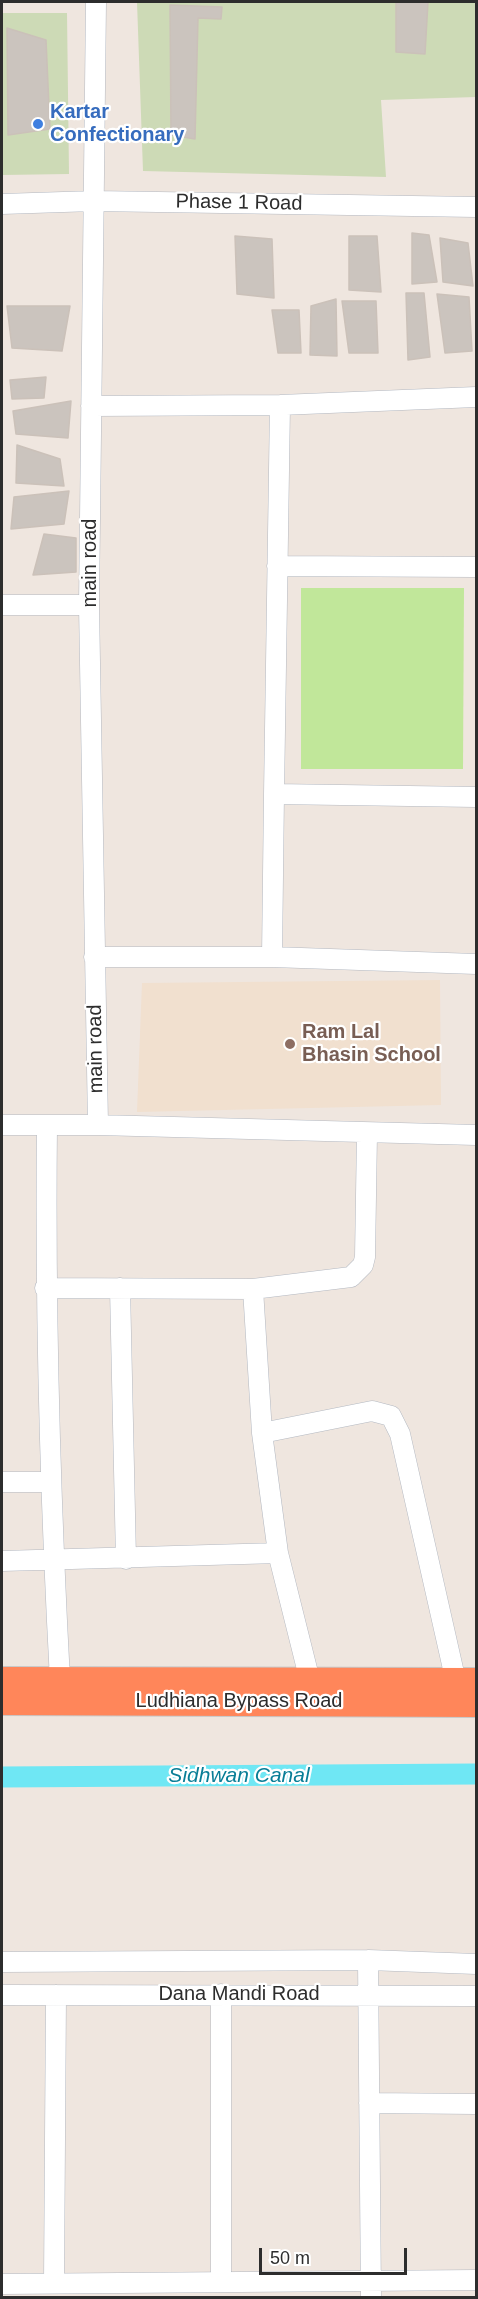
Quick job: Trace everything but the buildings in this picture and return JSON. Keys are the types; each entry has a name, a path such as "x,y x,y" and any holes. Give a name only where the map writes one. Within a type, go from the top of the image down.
{"highway":[{"name":"Ludhiana Bypass Road","path":"2,1681 466,1682"},
{"name":"Ludhiana Bypass Road","path":"2,1701 477,1703"}],"street":[{"name":"main road","path":"96,2 89,605 98,1125"},
{"name":"Phase 1 Road","path":"2,204 94,201 477,207"},
{"path":"92,406 280,405 477,397"},
{"path":"272,957 280,405"},
{"path":"277,566 477,567"},
{"path":"2,605 89,605"},
{"path":"274,794 477,797"},
{"path":"94,957 272,957 477,964"},
{"path":"2,1125 98,1125 367,1134 477,1135"},
{"path":"47,1125 45,1288 60,1680"},
{"path":"45,1288 253,1289 344,1280 357,1273 363,1266 367,1134"},
{"path":"120,1288 126,1559"},
{"path":"253,1289 262,1432 278,1553 310,1681"},
{"path":"262,1432 372,1411 391,1416 400,1434 466,1682"},
{"path":"2,1482 51,1482"},
{"path":"2,1561 278,1553"},
{"path":"2,1962 368,1960 477,1964"},
{"path":"368,1960 371,2289"},
{"path":"221,1994 221,2281"},
{"name":"Dana Mandi Road","path":"2,1995 477,1996"},
{"path":"54,2283 57,1995"},
{"path":"369,2103 477,2104"},
{"path":"2,2284 221,2281 371,2289 477,2280"}],"shaded area":[{"name":"Ram Lal Bhasin School","path":"440,980 441,1105 137,1112 142,983"}],"green space":[{"path":"137,2 476,2 476,97 381,100 386,177 143,171"},
{"path":"2,13 67,13 69,174 2,175"},
{"path":"301,588 464,588 463,769 301,769"}],"waterway":[{"name":"Sidhwan Canal","path":"2,1777 476,1774"}],"place":[{"name":"Kartar Confectionary","path":"38,124"},
{"name":"Ram Lal Bhasin School","path":"290,1044"}]}
